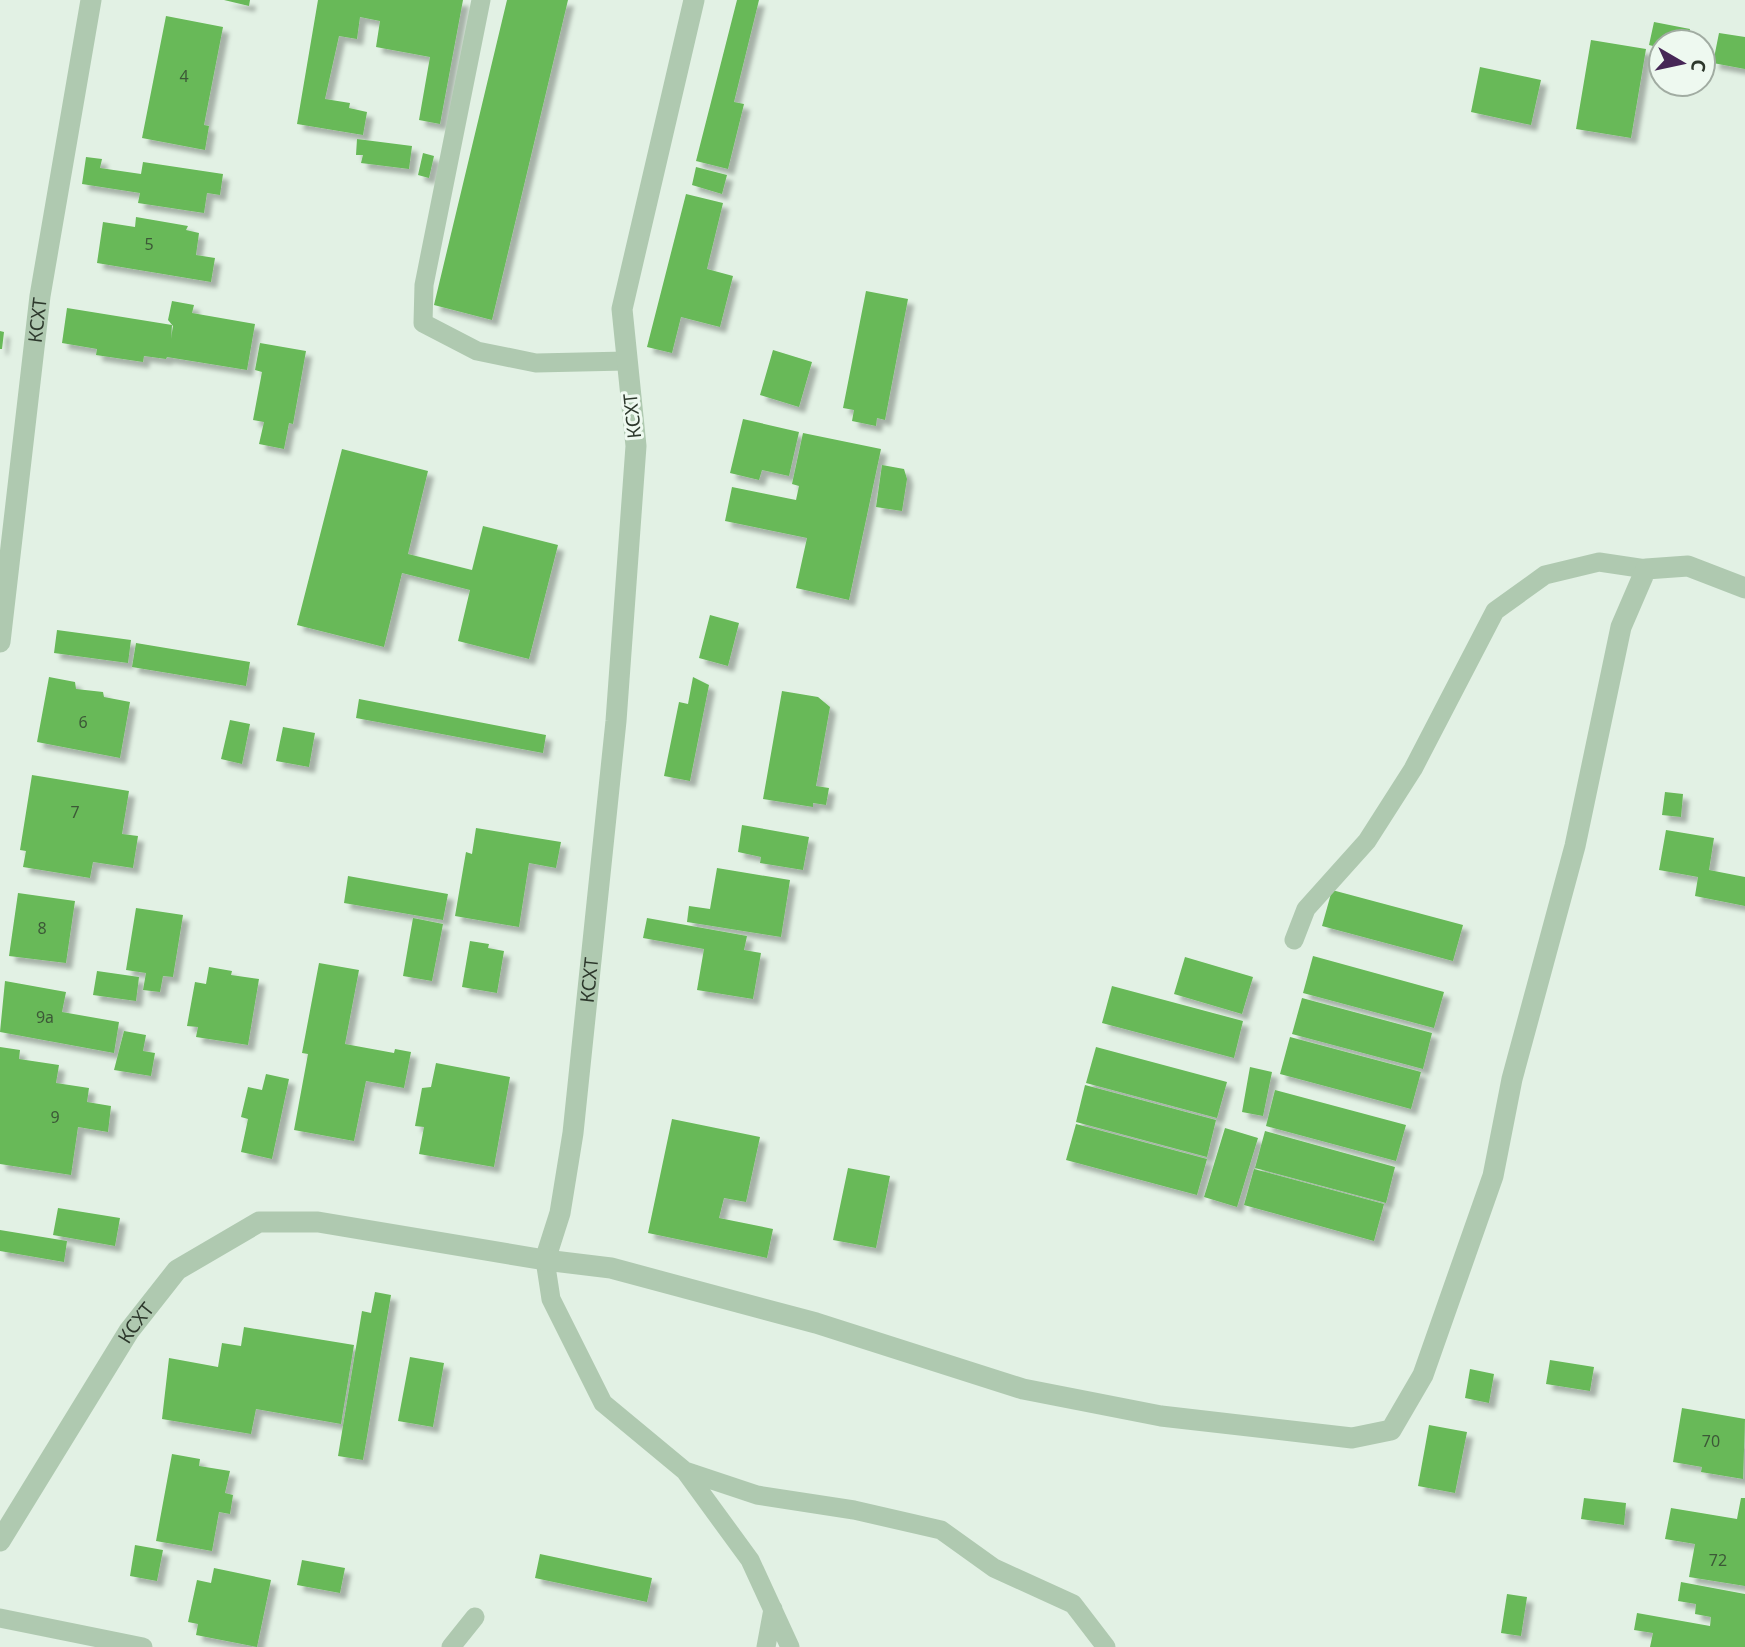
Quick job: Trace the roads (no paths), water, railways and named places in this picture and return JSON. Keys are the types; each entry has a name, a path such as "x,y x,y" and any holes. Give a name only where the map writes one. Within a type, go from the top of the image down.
{"street":[{"name":"КСХТ","path":"0,642 40,296 91,0"},
{"name":"КСХТ","path":"0,1541 130,1331 177,1270 258,1222 318,1222 545,1260 560,1213 573,1133 616,722 636,446 622,309 694,0"},
{"path":"545,1260 611,1268 816,1323 1037,1392 1161,1416 1352,1438 1391,1430 1423,1375 1493,1176 1512,1079 1575,846 1621,627 1646,569 1688,566 1745,588"}],"lane":[{"path":"481,0 424,285 422,323 477,351 536,363 626,361"},
{"path":"1294,940 1306,909 1367,841 1413,769 1494,611 1545,575 1600,562 1646,569"},
{"path":"545,1260 551,1299 603,1403 685,1471 750,1560 790,1647"},
{"path":"685,1471 757,1494 854,1510 941,1530 994,1568 1073,1604 1106,1647"},
{"path":"766,1647 773,1609"},
{"path":"451,1647 475,1617"},
{"path":"0,1618 143,1647"}]}
